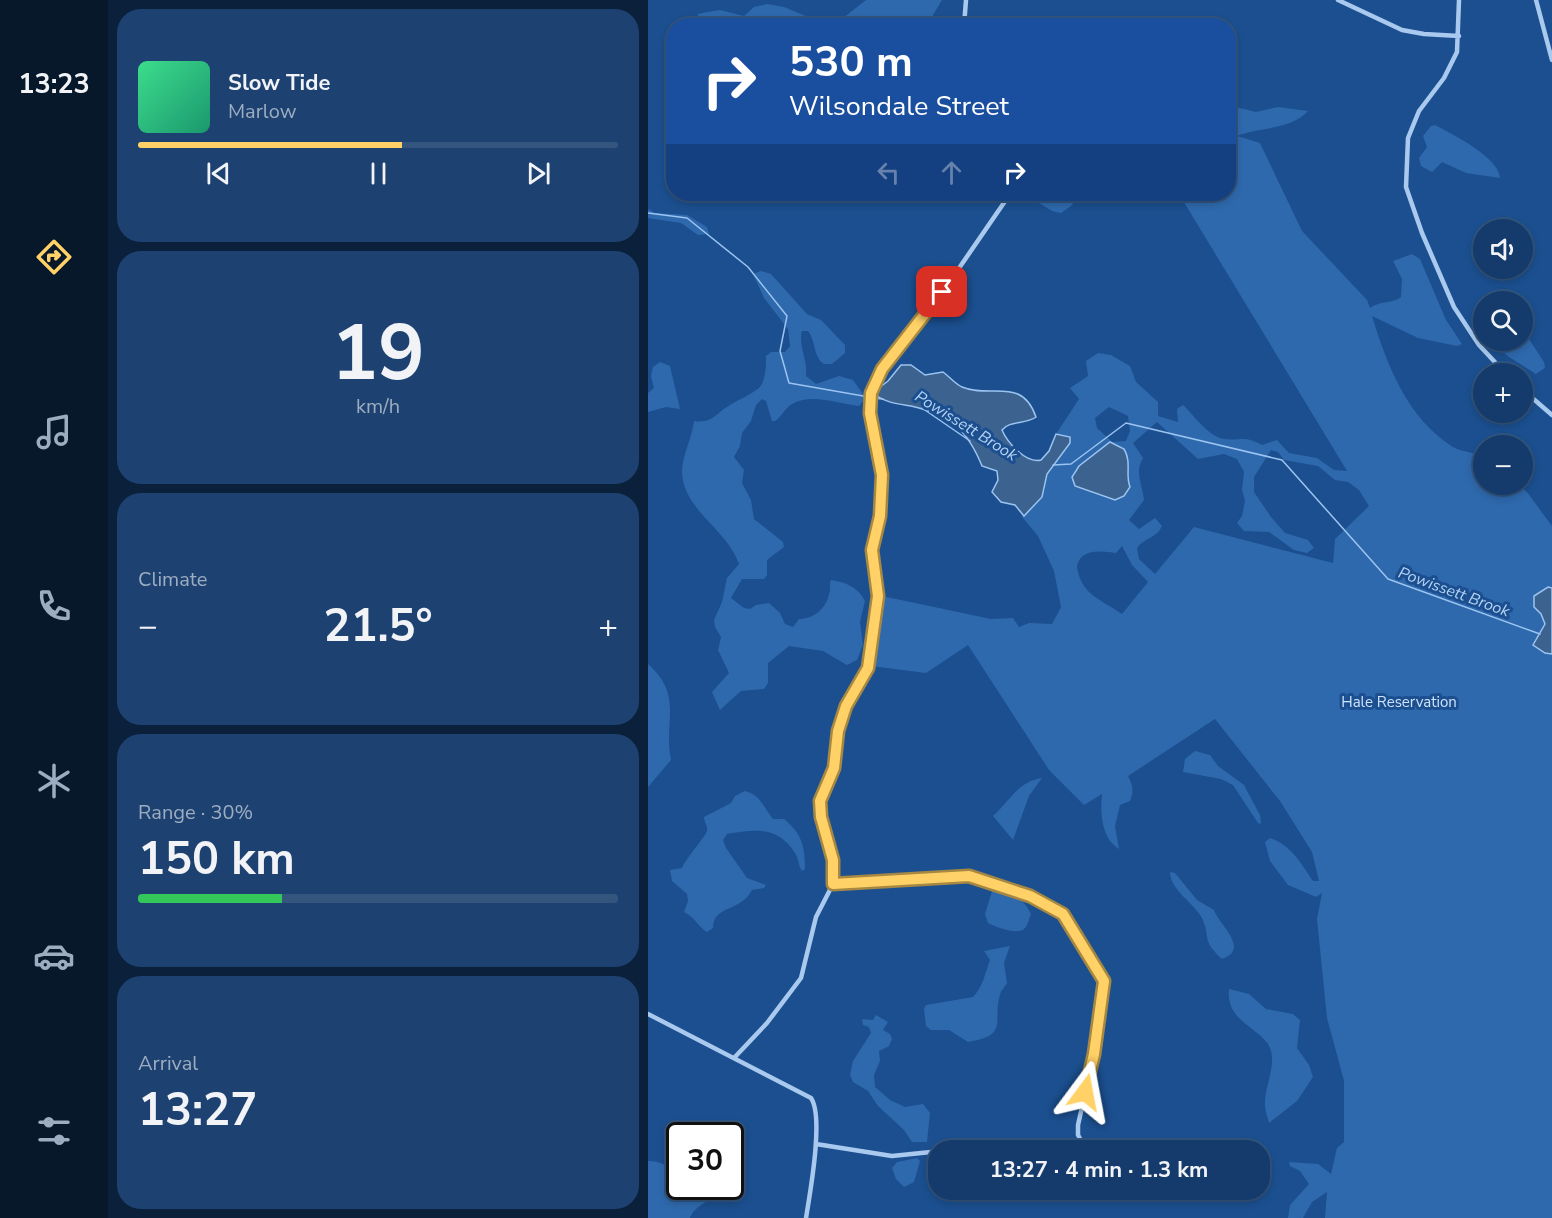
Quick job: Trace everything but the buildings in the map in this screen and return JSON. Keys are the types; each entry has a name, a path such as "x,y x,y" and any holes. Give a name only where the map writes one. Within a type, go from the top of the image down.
{"street":[{"path":"965,18 966,0"},
{"path":"1338,0 1402,30 1459,36"},
{"path":"1459,0 1459,36 1451,67 1419,111 1408,138 1406,187 1422,233 1454,307 1474,338 1496,363"},
{"path":"1536,0 1552,60"},
{"path":"1545,35 1552,32"},
{"path":"734,1058 767,1023 800,980 816,917 833,884 833,860 821,817 820,801 834,768 838,731 843,715 868,668 878,596 872,550 880,516 882,475 870,413 871,396 882,369 955,274 1005,201"},
{"path":"1533,399 1552,415"},
{"path":"833,884 969,876 1030,896 1063,914 1104,981 1094,1054 1078,1125 1081,1140"},
{"path":"648,1014 811,1098 815,1106 816,1144 806,1218"},
{"path":"816,1144 892,1156 928,1152"}],"green space":[{"path":"866,0 942,0 932,18 843,18"},
{"path":"767,4 784,7 811,18 700,18 697,14 720,10 744,16 754,7"},
{"name":"Hale Reservation","path":"1236,107 1256,112 1278,107 1308,111 1293,122 1237,136 1260,143 1302,231 1367,300 1370,308 1401,297 1402,279 1393,261 1412,254 1420,259 1446,320 1462,344 1457,346 1418,338 1372,316 1392,371 1411,406 1423,421 1453,447 1473,453 1473,495 1529,495 1552,526 1552,1218 1325,1218 1327,1192 1312,1202 1303,1218 1288,1218 1290,1205 1309,1184 1300,1171 1290,1166 1289,1162 1318,1164 1331,1174 1337,1148 1344,1142 1344,1081 1327,1018 1317,919 1322,893 1316,897 1288,885 1270,861 1265,842 1270,838 1290,850 1313,881 1319,881 1312,852 1280,801 1215,719 1128,776 1132,789 1130,801 1120,805 1115,826 1119,849 1105,832 1101,809 1102,794 1084,805 1049,770 968,645 926,673 871,666 877,648 882,596 991,619 1013,618 1019,627 1029,623 1052,624 1061,607 1054,571 1038,536 1022,517 1044,492 1047,474 1070,443 1069,437 1056,434 1079,399 1070,388 1088,376 1086,361 1098,353 1111,355 1130,366 1136,382 1158,402 1158,416 1178,422 1177,409 1183,405 1207,430 1219,437 1247,439 1262,445 1277,440 1289,453 1317,458 1334,470 1347,471 1183,201 1236,201","holes":["1109,407 1128,416 1130,431 1126,441 1112,442 1097,428 1095,418","1157,422 1198,459 1224,454 1237,459 1244,472 1242,490 1245,501 1242,516 1237,523 1244,531 1269,532 1294,550 1307,553 1314,548 1308,540 1285,533 1254,492 1254,477 1271,450 1278,452 1284,460 1318,466 1335,480 1348,482 1359,490 1369,506 1335,539 1333,563 1194,527 1155,574 1139,559 1137,548 1157,533 1162,526 1155,518 1139,529 1129,520 1144,500 1139,474 1143,458 1133,443","1110,442 1120,446 1129,475 1128,482 1105,497 1075,486 1075,470","1122,546 1132,565 1148,582 1122,614 1088,590 1079,576 1077,567 1082,557 1087,554 1092,552 1116,553"]},
{"path":"1435,125 1483,154 1498,170 1500,178 1466,173 1442,162 1432,172 1421,166 1419,158 1427,147 1423,136 1431,126"},
{"path":"1036,201 1075,201 1061,213 1052,211"},
{"path":"648,209 655,213 687,215 707,227 709,234 698,235 681,223 648,218"},
{"path":"761,271 771,274 807,314 821,320 845,345 845,353 832,364 824,364 818,357 808,331 802,331 801,342 806,376 816,384 839,376 853,380 866,398 859,406 813,399 796,402 775,421 772,421 766,401 762,399 756,405 751,421 742,433 740,446 734,457 744,470 742,483 751,500 754,519 783,542 784,547 767,560 767,575 764,579 742,579 731,598 744,608 750,609 756,605 769,603 780,613 785,624 793,627 799,619 809,617 822,609 830,592 831,580 846,584 859,592 865,601 860,622 863,645 857,660 847,665 823,651 789,646 768,663 768,683 764,689 741,691 720,710 712,692 729,673 718,650 721,637 714,620 722,602 727,578 739,564 725,540 697,509 690,497 684,485 682,466 694,421 710,419 759,388 766,368 766,356 771,352 785,352 790,346 788,329 764,298 753,274"},
{"path":"1533,345 1544,362 1545,368 1536,374 1533,372 1533,363 1519,363 1502,351 1533,351"},
{"path":"660,362 670,366 680,409 666,407 648,412 648,393 654,388 651,376 653,367"},
{"path":"648,664 666,687 669,698 671,760 648,787"},
{"path":"1195,751 1210,755 1218,766 1244,785 1260,815 1261,824 1258,823 1233,785 1221,779 1183,772 1185,759"},
{"path":"1042,778 1029,796 1013,840 993,816 1020,788 1033,780"},
{"path":"745,791 758,798 773,819 784,819 799,835 803,847 805,869 802,871 796,855 788,844 773,834 765,831 747,831 727,834 723,840 726,848 747,878 766,885 764,888 752,890 741,902 718,915 713,928 707,932 684,912 688,901 687,894 672,881 670,870 682,868 706,833 704,817 731,803 735,796"},
{"path":"1170,872 1175,873 1197,900 1214,910 1234,943 1234,949 1230,955 1222,959 1215,953 1209,943 1202,918 1178,891"},
{"path":"993,888 1010,893 1028,908 1031,914 1025,928 1012,931 988,923 985,914"},
{"path":"1010,946 1004,963 1007,983 1000,995 997,1026 990,1036 968,1042 949,1030 931,1030 926,1026 924,1009 926,1005 973,997 981,984 990,960 984,951"},
{"path":"1229,989 1249,994 1266,1009 1293,1014 1300,1020 1297,1048 1309,1065 1313,1077 1297,1101 1269,1123 1265,1098 1272,1066 1271,1051 1262,1037 1236,1015 1229,999"},
{"path":"876,1015 888,1022 883,1030 890,1034 892,1039 889,1046 879,1051 880,1061 874,1075 875,1087 890,1100 905,1107 923,1104 930,1113 927,1142 912,1142 904,1130 878,1106 868,1091 853,1082 850,1075 853,1061 871,1033 869,1027 863,1025 862,1019 873,1020"},
{"path":"917,1158 920,1161 914,1182 904,1187 896,1179 892,1168 897,1162"},
{"path":"648,1161 666,1166 666,1200 708,1200 698,1207 690,1218 648,1218"}],"water":[{"path":"901,365 911,365 925,375 943,372 959,386 973,390 1005,391 1023,397 1030,404 1036,417 1009,425 1002,430 1013,446 1029,459 1041,460 1049,451 1056,434 1070,437 1070,443 1047,474 1042,497 1024,516 1015,505 1001,502 992,492 998,480 997,471 982,466 970,442 947,419 925,410 888,401 876,395 875,391 888,381"},
{"path":"1110,442 1124,449 1130,487 1124,496 1115,500 1075,486 1072,477 1079,466"},
{"path":"1548,587 1552,588 1552,654 1545,653 1533,645 1545,624 1541,614 1534,607 1534,596"}],"waterway":[{"name":"Powissett Brook","path":"648,213 687,218 748,267 787,316 780,351 789,383 869,397"},
{"name":"Powissett Brook","path":"873,398 883,399"},
{"name":"Powissett Brook","path":"922,408 970,441"},
{"name":"Powissett Brook","path":"1053,465 1071,464 1126,423 1282,460 1388,579 1540,634"}],"route":[{"path":"942,292 882,369 871,393 870,413 880,452 882,475 880,516 872,550 873,573 878,589 878,606 868,668 850,697 840,723 834,768 821,794 821,817 831,848 833,884 951,875 969,876 1030,896 1063,914 1104,981 1094,1054 1085,1092"}]}
